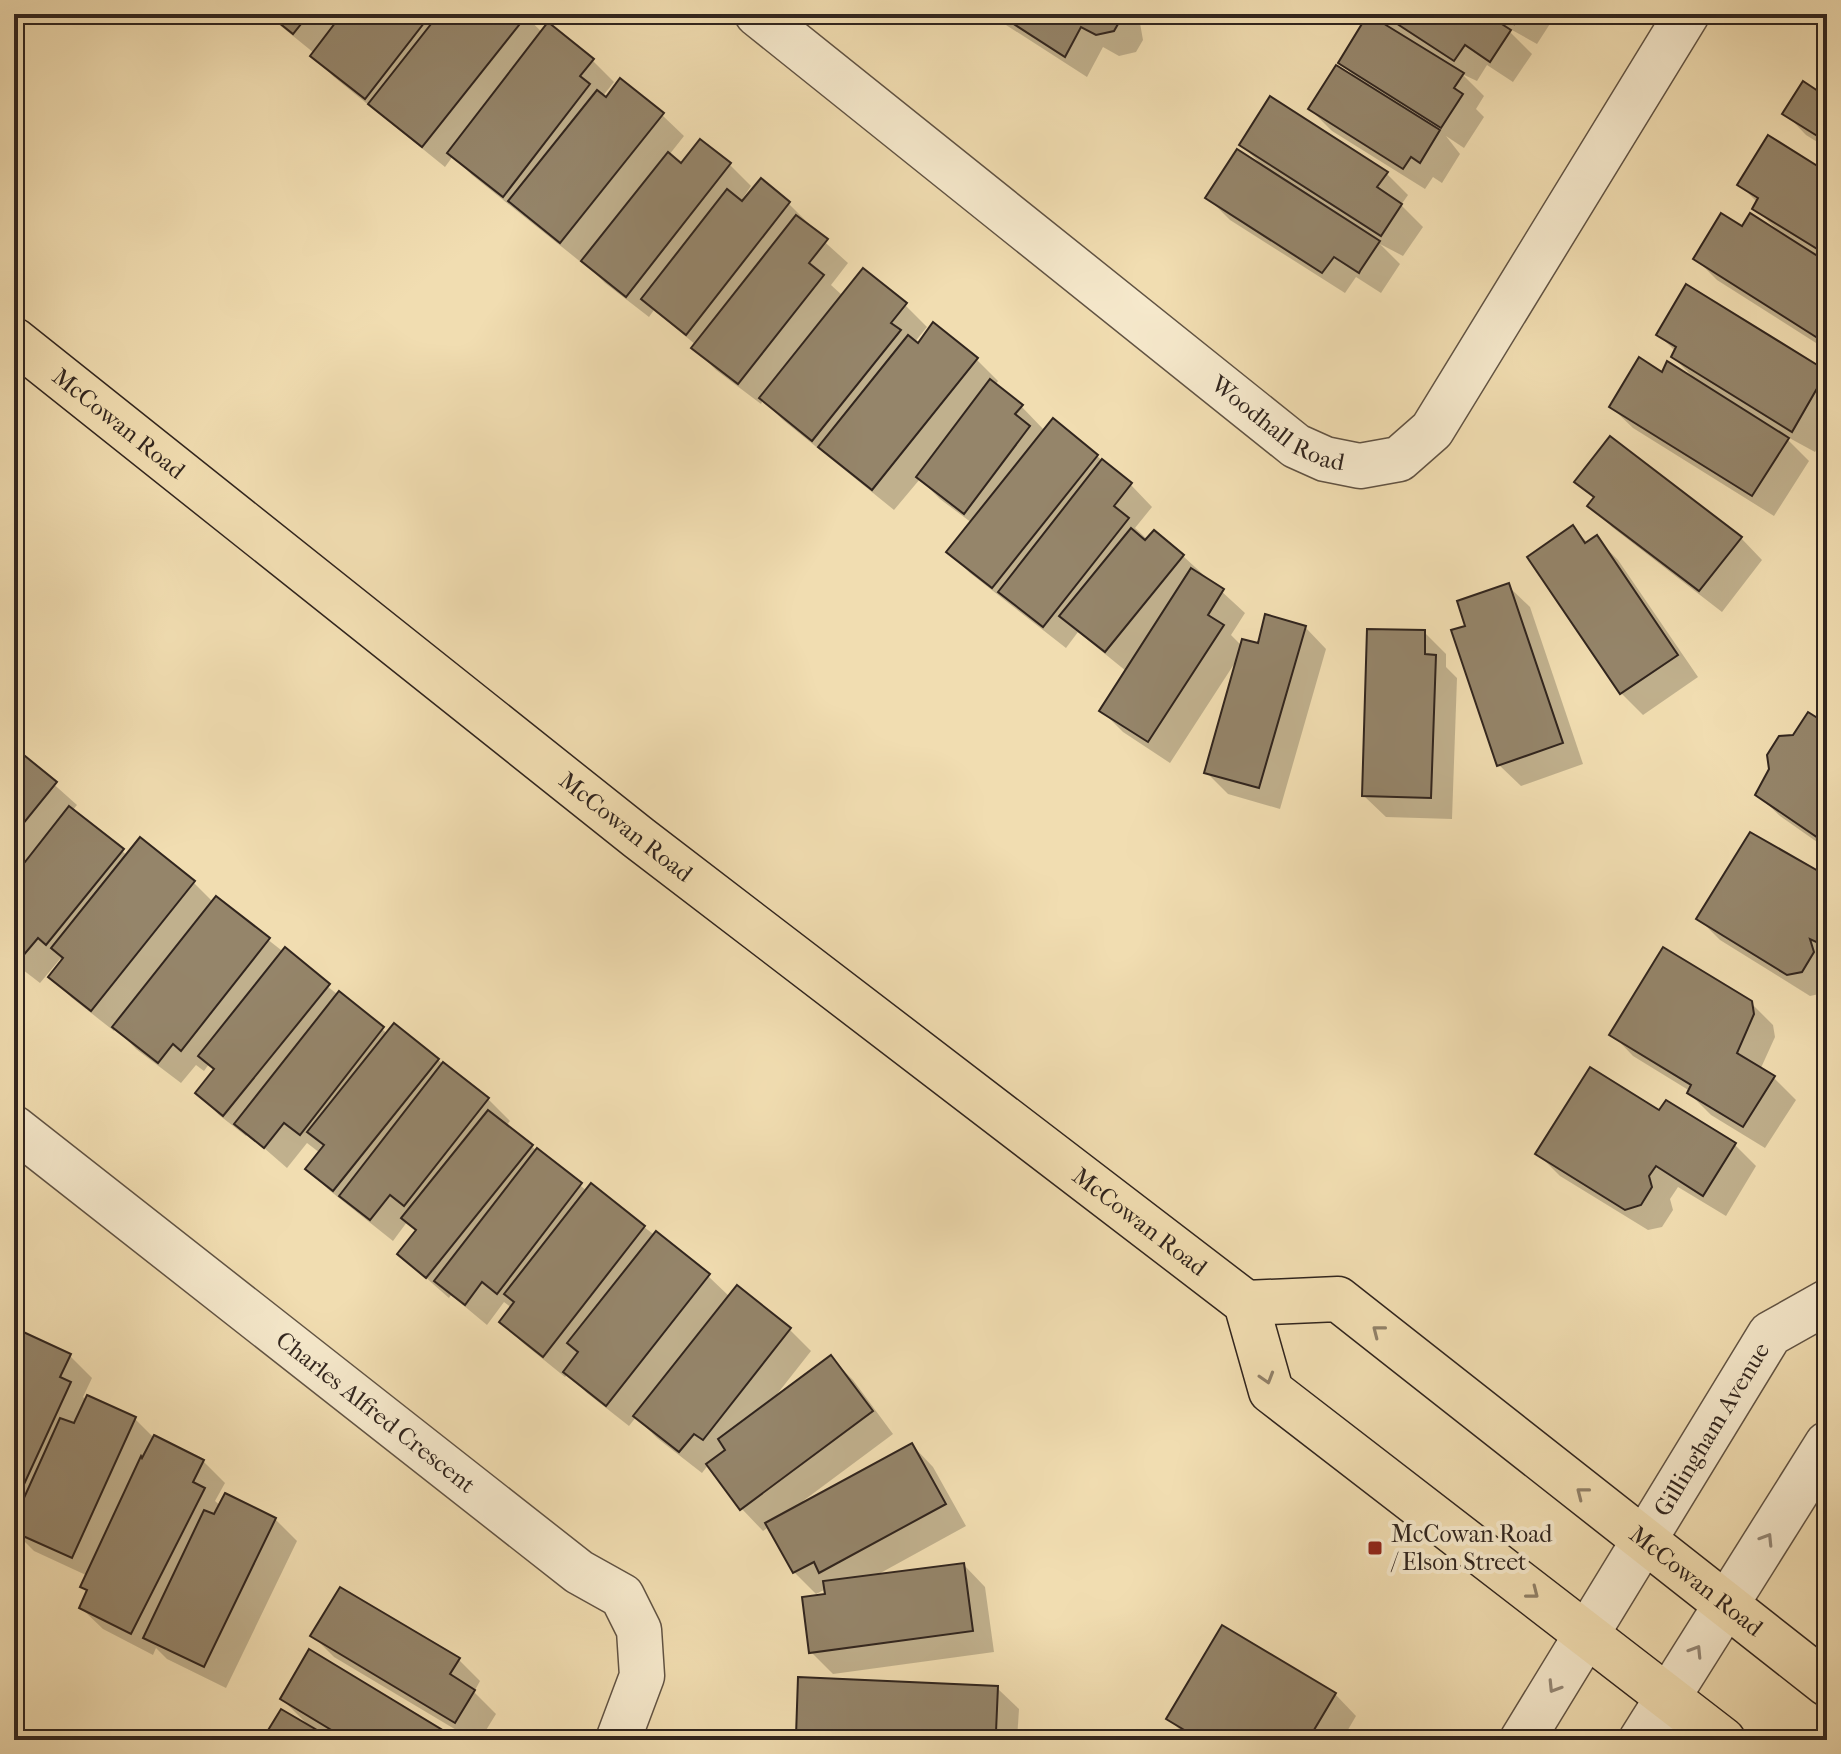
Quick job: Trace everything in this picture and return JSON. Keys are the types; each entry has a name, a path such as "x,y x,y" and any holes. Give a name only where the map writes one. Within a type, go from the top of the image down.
{"main road":[{"name":"McCowan Road","path":"14,340 639,838 1246,1303 1338,1299 1827,1684"},
{"path":"1246,1303 1271,1391 1723,1740"}],"street":[{"name":"Woodhall Road","path":"757,14 1296,446 1325,459 1360,466 1399,459 1432,430 1687,14"},
{"name":"Charles Alfred Crescent","path":"14,1128 579,1572 622,1596 639,1630 642,1676 618,1740"},
{"name":"Gillingham Avenue","path":"1522,1740 1770,1334 1827,1302"},
{"path":"1641,1740 1827,1444"}],"building":[{"path":"268,14 309,14 293,34"},
{"path":"342,14 431,14 365,99 310,56"},
{"path":"439,14 527,15 422,147 368,104"},
{"path":"998,14 1122,14 1122,17 1114,31 1096,35 1081,27 1065,57"},
{"path":"1368,14 1464,73 1454,88 1463,94 1441,128 1338,63"},
{"path":"1382,14 1486,14 1511,30 1490,62 1465,45 1454,61"},
{"path":"1499,14 1520,14 1514,24"},
{"path":"548,22 594,59 580,76 590,84 503,197 447,153"},
{"path":"1336,65 1440,130 1420,163 1411,157 1403,169 1308,109"},
{"path":"620,78 664,113 560,243 508,201 597,90 606,97"},
{"path":"1803,81 1827,97 1827,142 1782,114"},
{"path":"1270,96 1388,172 1377,187 1402,204 1381,236 1239,145"},
{"path":"1768,135 1827,172 1827,255 1752,209 1758,198 1737,185"},
{"path":"700,139 731,163 626,297 581,261 668,152 681,163"},
{"path":"1237,149 1380,241 1359,273 1334,257 1322,273 1205,198"},
{"path":"761,178 790,202 686,335 641,299 727,189 742,201"},
{"path":"1721,213 1742,226 1750,213 1827,262 1827,344 1693,259"},
{"path":"796,215 828,239 809,263 824,275 738,384 691,348"},
{"path":"863,268 907,303 891,323 901,330 812,441 759,398"},
{"path":"1686,284 1827,371 1792,432 1671,357 1676,347 1656,335"},
{"path":"933,322 978,358 872,490 818,447 908,335 918,343"},
{"path":"1639,357 1662,372 1667,361 1789,438 1752,496 1609,407"},
{"path":"990,379 1023,405 1015,414 1030,426 964,514 916,477"},
{"path":"1053,418 1098,455 992,588 946,552"},
{"path":"1610,436 1742,537 1699,591 1587,506 1594,497 1574,482"},
{"path":"1102,459 1132,483 1114,506 1129,518 1043,627 998,592"},
{"path":"1573,525 1585,543 1597,535 1678,655 1620,694 1527,557"},
{"path":"1131,528 1145,540 1154,530 1184,555 1105,652 1059,616"},
{"path":"1191,568 1224,589 1208,615 1224,625 1148,742 1099,711"},
{"path":"1509,583 1563,743 1497,766 1451,630 1465,626 1457,601"},
{"path":"1265,614 1306,626 1259,788 1204,773 1242,639 1258,643"},
{"path":"1367,629 1425,630 1425,654 1436,655 1431,798 1362,796"},
{"path":"1808,712 1827,724 1827,844 1755,795 1769,769 1767,755 1779,736 1793,735"},
{"path":"14,747 57,782 14,835"},
{"path":"69,806 124,849 46,945 38,938 17,963 14,961 14,876"},
{"path":"1750,832 1827,876 1827,947 1810,939 1814,952 1802,972 1787,975 1696,919"},
{"path":"140,837 195,881 91,1011 48,977 63,958 51,948"},
{"path":"216,896 270,938 181,1051 173,1044 158,1063 112,1027"},
{"path":"285,947 330,984 223,1116 195,1093 214,1069 198,1056"},
{"path":"1663,947 1752,1001 1754,1014 1737,1053 1775,1076 1743,1127 1687,1093 1691,1085 1609,1035"},
{"path":"339,991 384,1027 300,1135 284,1123 264,1148 234,1124"},
{"path":"394,1023 439,1059 333,1191 305,1169 324,1145 307,1132"},
{"path":"443,1062 489,1098 404,1206 390,1195 370,1220 339,1196"},
{"path":"1590,1067 1659,1110 1666,1100 1736,1143 1703,1196 1656,1166 1649,1176 1652,1187 1641,1205 1625,1210 1535,1154"},
{"path":"488,1110 533,1145 426,1278 397,1254 416,1230 401,1218"},
{"path":"537,1148 582,1183 497,1294 482,1282 465,1305 434,1281"},
{"path":"591,1183 645,1226 543,1357 499,1322 514,1302 504,1294"},
{"path":"656,1231 710,1274 606,1406 563,1372 578,1352 567,1343"},
{"path":"737,1285 791,1328 703,1440 694,1434 679,1452 633,1416"},
{"path":"19,1330 71,1354 60,1377 71,1382 14,1506 14,1341"},
{"path":"831,1355 873,1411 740,1510 706,1464 725,1450 718,1439"},
{"path":"87,1395 136,1417 72,1558 14,1532 14,1520 60,1418 74,1423"},
{"path":"154,1435 204,1460 193,1482 205,1488 131,1634 79,1608 87,1590 80,1587 141,1456"},
{"path":"912,1443 946,1504 819,1573 814,1562 793,1573 765,1523"},
{"path":"225,1493 276,1518 204,1667 143,1638 204,1510 214,1514"},
{"path":"964,1563 973,1631 809,1653 802,1597 825,1594 823,1581"},
{"path":"340,1587 460,1658 450,1674 475,1690 455,1723 310,1636"},
{"path":"1222,1625 1336,1693 1308,1740 1201,1740 1166,1719"},
{"path":"309,1649 454,1737 453,1740 348,1740 280,1699"},
{"path":"798,1677 998,1686 996,1732 962,1730 962,1740 818,1740 818,1737 796,1736"},
{"path":"281,1709 334,1740 262,1740"}],"place":[{"name":"McCowan Road / Elson Street","path":"1375,1548"}]}
